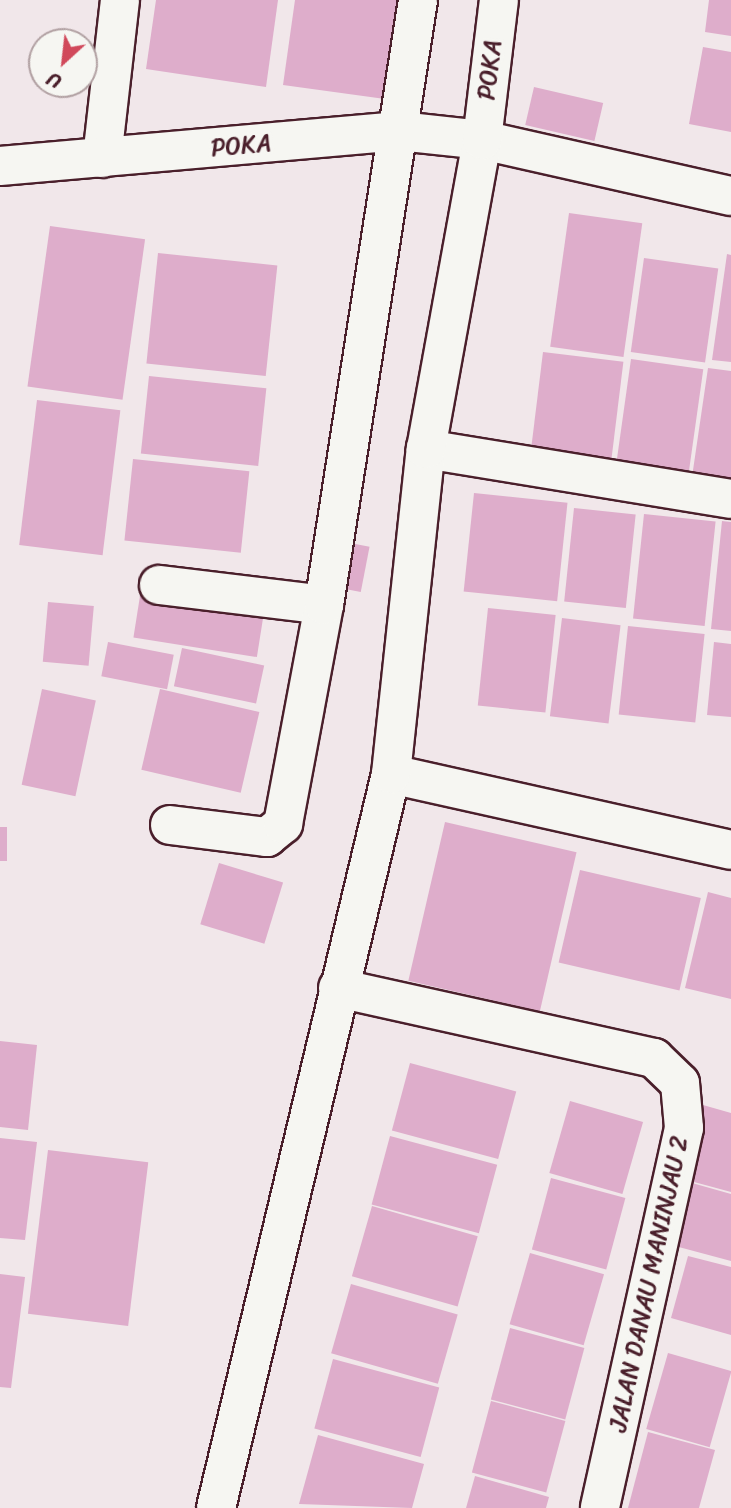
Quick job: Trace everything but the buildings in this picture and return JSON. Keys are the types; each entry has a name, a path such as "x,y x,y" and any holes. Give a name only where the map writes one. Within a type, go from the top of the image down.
{"street":[{"path":"102,158 120,0"},
{"path":"170,825 267,837 283,824 324,605 418,0"},
{"name":"POKA","path":"216,1508 391,774 426,449 481,140 499,0"},
{"name":"POKA","path":"0,166 399,131 481,140 731,197"},
{"path":"426,449 731,499"},
{"path":"159,585 324,605"},
{"path":"391,774 731,850"},
{"name":"JALAN DANAU MANINJAU 2","path":"338,988 654,1058 680,1083 684,1128 600,1508"}]}
